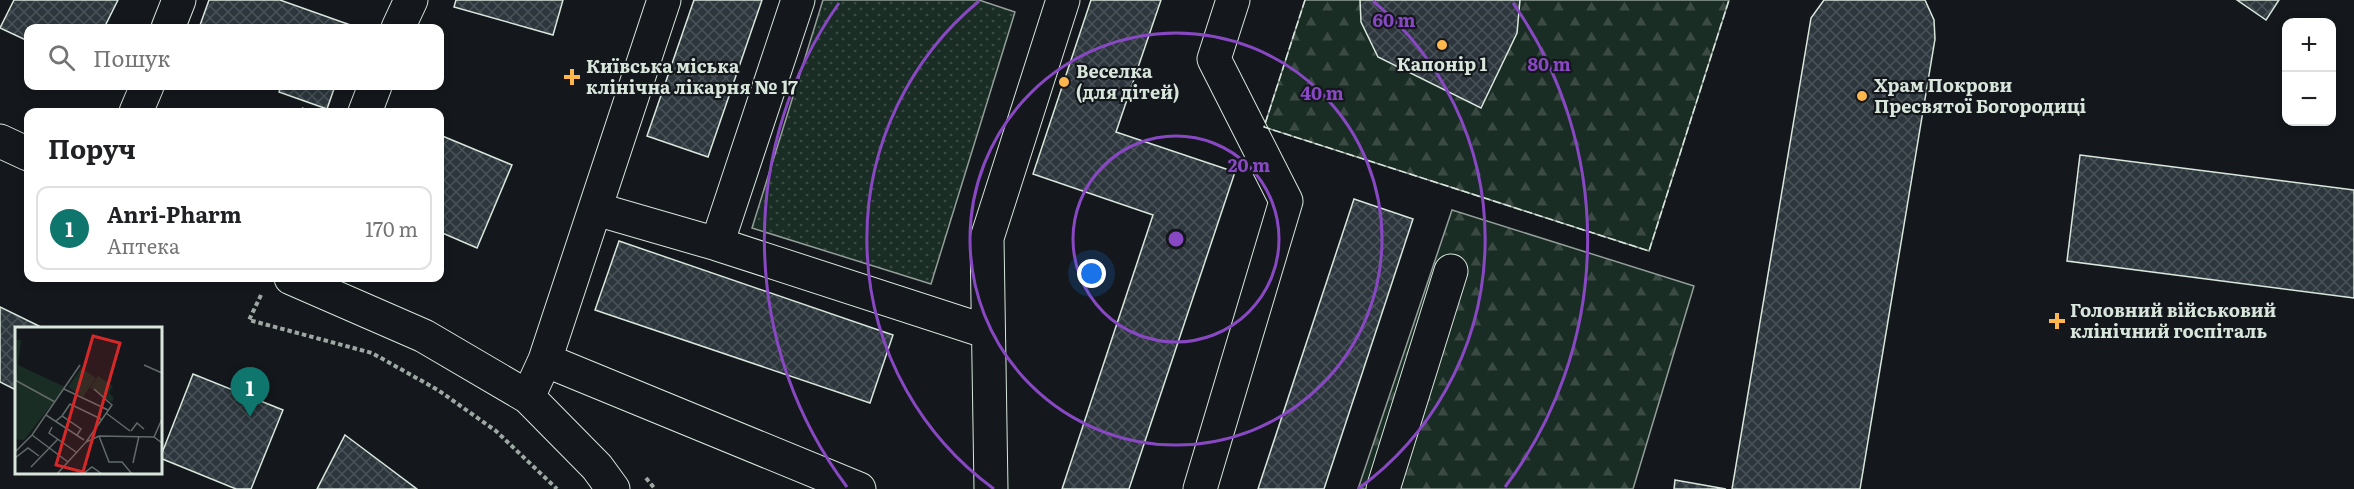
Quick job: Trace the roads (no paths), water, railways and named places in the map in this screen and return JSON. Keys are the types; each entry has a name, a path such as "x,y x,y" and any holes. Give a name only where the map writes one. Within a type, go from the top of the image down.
{"main road":[{"path":"170,24 179,0"},
{"path":"401,24 411,0"},
{"path":"528,397 545,360 664,0"},
{"path":"717,244 798,0"},
{"path":"991,489 987,238 1062,0"},
{"path":"1200,489 1286,201 1214,59 1233,0"},
{"path":"138,108 145,90"},
{"path":"367,108 373,90"},
{"path":"0,141 24,152"},
{"path":"596,209 717,244 988,333"},
{"path":"1383,489 1451,272"},
{"path":"292,282 424,336 528,397 597,467 613,489"},
{"path":"545,360 859,489"}],"place":[{"name":"Капонір 1","path":"1442,45"},
{"name":"Київська міська клінічна лікарня № 17","path":"572,77"},
{"name":"Веселка (для дітей)","path":"1064,82"},
{"name":"Храм Покрови Пресвятої Богородиці","path":"1862,96"},
{"name":"Головний військовий клінічний госпіталь","path":"2057,321"},
{"name":"Anri-Pharm","path":"250,417"}]}
